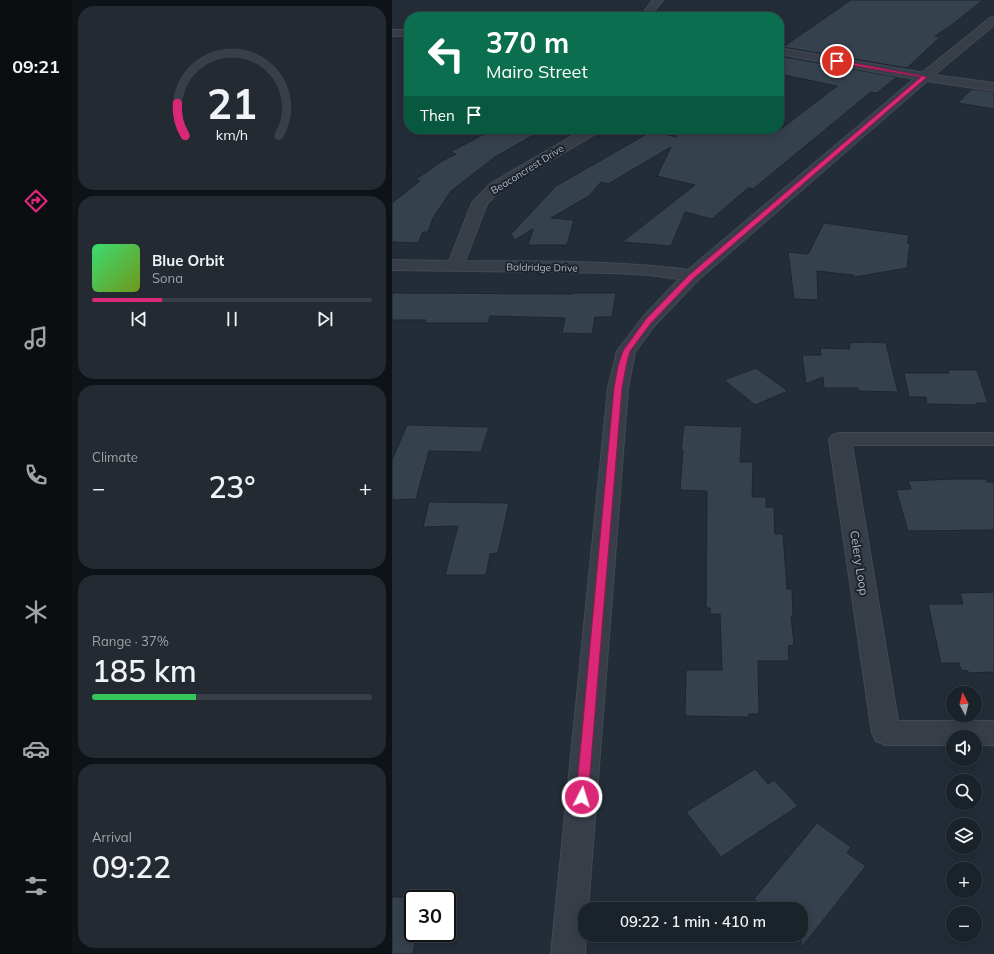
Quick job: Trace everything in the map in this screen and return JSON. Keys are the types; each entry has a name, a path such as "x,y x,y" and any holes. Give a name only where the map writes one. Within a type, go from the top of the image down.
{"street":[{"path":"649,12 658,0"},
{"path":"568,954 618,388 626,351 649,321 692,276 994,20"},
{"path":"392,33 404,33"},
{"path":"784,52 925,77 994,87"},
{"name":"Beaconcrest Drive","path":"455,266 480,203 488,194 495,187 585,134"},
{"name":"Baldridge Drive","path":"392,265 616,268 649,270 692,276"},
{"name":"Celery Loop","path":"994,439 840,439 886,732 994,733"}],"building":[{"path":"851,0 983,0 935,36 940,37 907,68 784,46"},
{"path":"784,57 897,77 877,93 871,92 753,189 748,188 712,219 685,212 671,246 622,242 695,185 657,176 671,147 608,184 601,182 589,196 551,218 574,220 567,245 528,245 533,229 515,240 511,234 556,186 647,134 664,134 676,137 678,134 784,134 784,127 837,86 784,75"},
{"path":"972,89 994,92 994,109 958,103"},
{"path":"484,134 535,134 495,157 451,191 433,218 428,232 423,232 418,243 392,242 392,203 420,181 415,180 442,161 456,154 450,152"},
{"path":"824,223 909,235 907,243 910,243 907,268 855,277 853,275 817,271 818,300 794,299 788,252 808,254"},
{"path":"392,293 616,293 612,317 595,317 592,334 562,333 565,318 490,316 488,323 425,323 426,320 392,320"},
{"path":"849,343 886,343 898,392 858,391 858,388 824,388 823,377 806,384 802,355 821,355 820,348 850,349"},
{"path":"756,368 788,391 755,405 724,380"},
{"path":"948,370 977,370 988,403 977,403 977,405 927,404 926,397 909,397 904,373 949,373"},
{"path":"407,425 489,427 481,452 429,451 416,499 392,500 392,460"},
{"path":"684,425 742,427 740,462 753,462 752,497 766,497 766,507 774,507 775,534 783,534 787,589 792,589 793,616 791,616 794,645 788,646 789,661 758,661 759,714 749,714 749,717 685,716 686,670 722,670 720,614 710,614 710,608 706,608 707,491 680,490 683,450 681,450"},
{"path":"986,479 987,482 994,482 994,530 908,531 896,490 911,489 908,481"},
{"path":"429,502 509,503 498,553 490,554 486,575 445,575 458,526 423,527"},
{"path":"994,592 994,672 969,673 968,671 961,670 959,663 941,663 928,604 963,604 960,593"},
{"path":"755,769 768,784 774,780 798,806 721,857 686,812"},
{"path":"817,823 851,847 847,853 866,866 808,939 808,902 758,902 754,899"},
{"path":"392,897 404,897 404,942 415,942 413,954 392,954"},
{"path":"801,942 806,942 801,948"}],"route":[{"path":"582,797 618,388 626,351 649,321 692,276 925,77 837,61"}]}
